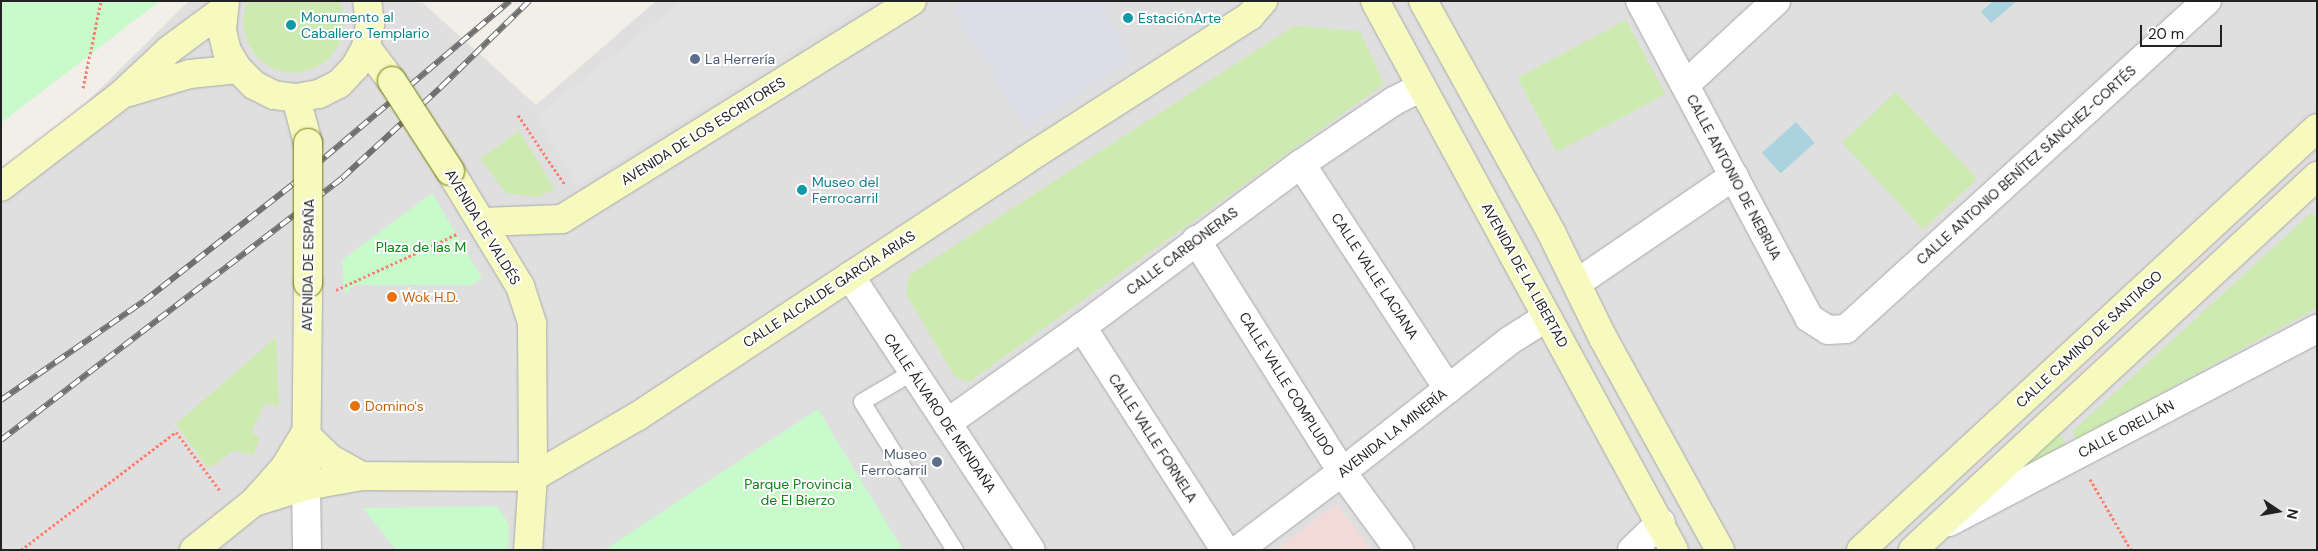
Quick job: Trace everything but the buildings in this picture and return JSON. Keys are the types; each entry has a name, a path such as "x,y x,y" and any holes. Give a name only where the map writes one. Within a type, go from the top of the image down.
{"main road":[{"path":"224,5 222,31 227,51 238,69 254,85 274,94 296,98 319,94 339,84 355,67 366,47 370,24 367,1"},
{"name":"AVENIDA DE LOS ESCRITORES","path":"483,222 562,219 912,1"},
{"name":"CALLE ALCALDE GARCÍA ARIAS","path":"533,477 638,416 1250,16 1263,1"},
{"name":"AVENIDA DE LA LIBERTAD","path":"1375,1 1661,522 1674,550"},
{"path":"1423,1 1577,283 1603,338 1720,550"},
{"path":"1,187 122,94 169,50 224,5"},
{"name":"AVENIDA DE VALDÉS","path":"366,47 392,81 483,222 520,286 532,324 533,477 528,550"},
{"path":"122,94 190,74 238,69"},
{"name":"AVENIDA DE ESPAÑA","path":"296,98 308,143 306,486"},
{"name":"CALLE CAMINO DE SANTIAGO","path":"1861,550 2317,128"},
{"path":"1913,550 2317,176"},
{"path":"305,434 331,459 362,476"},
{"name":"AVENIDA DE ESPAÑA","path":"245,509 285,467 305,434"},
{"path":"194,550 245,509 306,486 362,476 533,477"}],"street":[{"name":"CALLE ANTONIO DE NEBRIJA","path":"1640,1 1809,318 1828,330 1846,329"},
{"path":"1685,85 1776,1"},
{"name":"CALLE ANTONIO BENÍTEZ SÁNCHEZ-CORTÉS","path":"1846,329 2206,1"},
{"name":"CALLE CARBONERAS","path":"947,423 1082,327 1196,240 1301,164 1394,101 1422,87"},
{"name":"CALLE VALLE LACIANA","path":"1301,164 1448,388"},
{"path":"1577,283 1734,176"},
{"name":"CALLE VALLE COMPLUDO","path":"1196,240 1342,472 1399,550"},
{"name":"CALLE ÁLVARO DE MENDAÑA","path":"850,276 1029,549"},
{"name":"AVENIDA LA MINERÍA","path":"1238,550 1342,472 1509,341 1547,317"},
{"name":"CALLE VALLE FORNELA","path":"1082,327 1225,550"},
{"name":"CALLE ORELLÁN","path":"1935,530 2317,329"},
{"name":"AVENIDA DE ESPAÑA","path":"306,486 307,550"},
{"path":"1632,550 1661,522"}],"lane":[{"path":"913,372 862,402 954,550"}],"path":[{"path":"74,130 101,1"},
{"path":"518,115 580,207"},
{"path":"308,293 483,222"},
{"path":"21,550 176,432 245,509"},
{"path":"2073,457 2098,489 2131,550"}],"shaded area":[{"path":"189,1 406,1 423,3 536,105 656,1 2317,1 2317,550 1,550 1,187"},
{"name":"La Herrería","path":"682,1 872,1 578,186 536,116"},
{"path":"961,1 1100,1 1133,60 1026,129 951,8"},
{"path":"1336,504 1372,550 1276,550"}],"green space":[{"path":"1,1 160,1 1,123"},
{"path":"248,1 339,1 343,13 344,30 338,46 329,59 315,68 299,73 283,72 268,66 255,55 247,41 243,25"},
{"path":"1626,20 1665,94 1557,152 1517,78"},
{"path":"1294,26 1360,31 1384,84 969,382 955,377 906,294 909,275"},
{"path":"1896,92 1977,179 1923,229 1842,142"},
{"path":"519,131 555,189 536,197 506,193 480,159"},
{"name":"Plaza de las M","path":"432,193 482,278 472,285 354,285 345,294 342,260"},
{"path":"2312,212 2317,220 2317,308 2075,440 2073,431"},
{"path":"276,337 279,406 265,403 251,433 260,437 254,455 233,451 213,466 207,467 176,424"},
{"name":"Parque Provincia de El Bierzo","path":"818,409 903,550 604,550"},
{"path":"2058,432 2067,445 2022,472 2020,467"},
{"path":"497,506 509,524 508,550 396,550 363,508"}],"water":[{"path":"1993,1 2017,1 1991,23 1981,12"},
{"path":"1796,122 1815,143 1781,174 1762,153"}],"railway":[{"path":"1,400 144,301 292,185 510,1"},
{"path":"1,440 342,178 442,86 529,1"}],"place":[{"name":"EstaciónArte","path":"1128,18"},
{"name":"Monumento al Caballero Templario","path":"291,25"},
{"name":"La Herrería","path":"695,59"},
{"name":"Museo del Ferrocarril","path":"802,190"},
{"name":"Wok H.D.","path":"392,297"},
{"name":"Domino's","path":"355,406"},
{"name":"Museo Ferrocarril","path":"937,462"}]}
